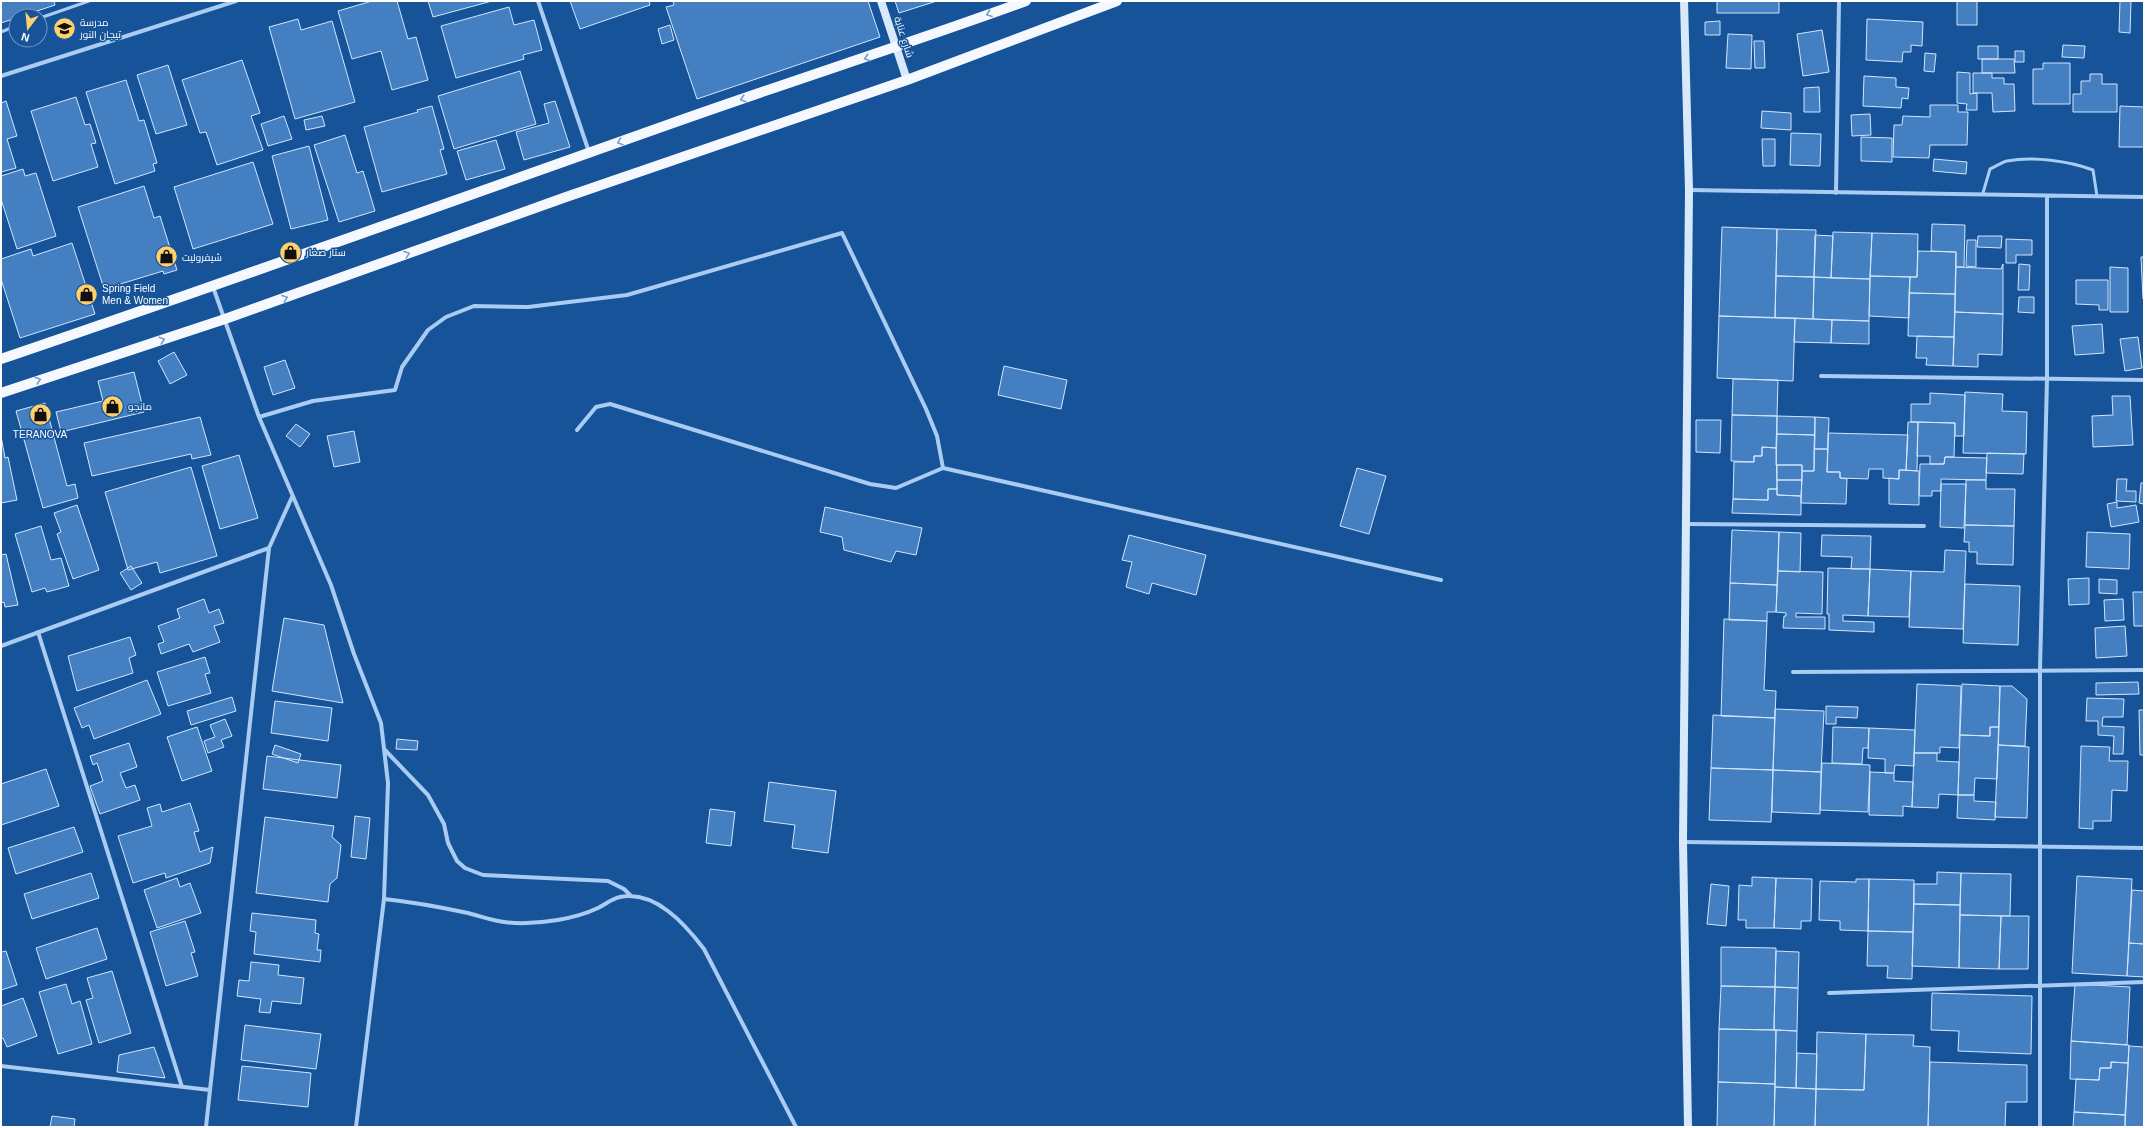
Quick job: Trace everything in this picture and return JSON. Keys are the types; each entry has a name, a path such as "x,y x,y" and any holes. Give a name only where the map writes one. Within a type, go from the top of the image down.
{"main road":[{"path":"1,359 213,287 589,153 897,48 1026,1"},
{"path":"1,392 225,320 566,197 907,80 1117,1"}],"street":[{"path":"1,76 236,1"},
{"path":"538,1 589,153"},
{"name":"شارع عنابة","path":"881,1 907,80"},
{"path":"1684,1 1689,190 1683,842 1688,1127"},
{"path":"1836,193 1839,1"},
{"path":"1689,190 1836,193 1983,193 2047,197 2144,197"},
{"path":"2040,1127 2040,670 2047,379 2047,197"},
{"path":"259,417 313,401 395,390 402,367 428,330 446,316 474,306 528,307 628,295 842,233 926,409 937,436 943,468"},
{"path":"213,287 259,417 331,585 354,654 378,713 384,749 388,799 384,899 356,1127"},
{"path":"1821,376 2144,380"},
{"path":"577,430 596,407 610,404 870,484 896,488 943,468 1441,580"},
{"path":"206,1127 269,548 292,497"},
{"path":"1686,524 1924,526"},
{"path":"1,646 269,548"},
{"path":"38,632 182,1087"},
{"path":"1793,672 2144,670"},
{"path":"384,749 428,795 444,824 452,853 465,868 484,875 608,881 624,889 631,896"},
{"path":"1683,842 2144,848"},
{"path":"384,899 440,907 499,922 516,923 554,920 574,916 598,908 613,899 631,896 648,900 670,913 690,932 704,949 796,1127"},
{"path":"1829,993 2040,984 2144,982"},
{"path":"1,1066 210,1090"}],"lane":[{"path":"48,15 89,1"},
{"path":"219,1 220,6"},
{"path":"1983,193 1990,169 2006,161 2032,160 2072,162 2093,170 2097,196"}],"building":[{"path":"1,1 54,1 55,5 46,8 8,8 8,21 1,23"},
{"path":"372,1 397,1 408,39 416,37 428,80 392,90 381,51 352,59 338,11"},
{"path":"428,1 492,1 433,17"},
{"path":"570,1 649,1 650,5 580,29"},
{"path":"673,1 868,1 880,37 697,99 666,7 674,5"},
{"path":"895,1 937,1 899,13"},
{"path":"1717,1 1779,1 1779,13 1717,13"},
{"path":"1957,1 1977,1 1977,25 1957,25"},
{"path":"2120,1 2131,1 2130,33 2119,32"},
{"path":"509,7 514,25 534,20 542,50 523,55 524,59 456,78 441,26"},
{"path":"298,19 301,30 332,21 355,102 295,119 269,27"},
{"path":"1867,19 1923,22 1922,46 1911,45 1911,52 1903,52 1902,62 1866,60"},
{"path":"1720,21 1720,35 1705,35 1705,22"},
{"path":"670,25 674,40 662,44 658,29"},
{"path":"1822,30 1829,72 1803,76 1797,34"},
{"path":"1728,34 1752,35 1751,69 1726,68"},
{"path":"1754,41 1764,41 1765,68 1755,68"},
{"path":"2063,45 2085,46 2084,58 2062,57"},
{"path":"1978,46 1998,46 1998,59 1978,59"},
{"path":"2015,51 2024,51 2024,62 2015,62"},
{"path":"1925,53 1936,54 1934,72 1924,71"},
{"path":"1982,59 2014,59 2015,73 1982,73"},
{"path":"242,60 260,113 251,116 263,150 217,165 206,132 200,133 182,80"},
{"path":"2043,63 2070,63 2070,104 2033,104 2033,69 2043,69"},
{"path":"168,65 187,125 156,134 137,75"},
{"path":"520,71 536,124 454,149 438,96"},
{"path":"1957,72 1970,73 1970,94 1977,93 1977,110 1966,110 1967,104 1957,103"},
{"path":"1973,73 1992,73 1992,78 2004,78 2004,84 2014,84 2015,111 1993,112 1992,93 1973,93"},
{"path":"2090,74 2102,74 2102,84 2117,84 2117,112 2073,112 2073,94 2081,94 2081,81 2090,81"},
{"path":"1864,76 1896,78 1896,87 1909,88 1908,99 1902,98 1901,108 1863,106"},
{"path":"126,80 139,121 144,120 157,163 153,164 155,171 115,184 86,92"},
{"path":"1819,87 1820,112 1804,112 1804,88"},
{"path":"76,97 85,125 90,124 96,143 91,144 98,167 53,181 31,111"},
{"path":"6,101 17,136 7,139 16,168 1,172 1,103"},
{"path":"555,101 570,147 524,160 516,132 549,123 544,104"},
{"path":"1930,105 1958,105 1958,112 1968,112 1967,145 1930,145 1929,158 1893,157 1894,125 1902,125 1903,116 1930,117"},
{"path":"432,106 444,149 440,150 447,174 382,192 364,127 418,112 417,110"},
{"path":"2120,106 2144,107 2144,147 2119,147"},
{"path":"1762,111 1791,113 1791,130 1761,128"},
{"path":"1870,114 1871,135 1852,136 1851,115"},
{"path":"284,116 292,139 268,146 261,124"},
{"path":"322,116 325,126 306,130 304,120"},
{"path":"1791,133 1821,134 1820,166 1790,165"},
{"path":"345,135 357,173 363,171 375,211 339,222 314,145"},
{"path":"1861,137 1892,138 1892,162 1861,161"},
{"path":"1762,139 1775,139 1775,166 1763,166"},
{"path":"496,140 505,169 466,180 457,151"},
{"path":"309,146 328,220 291,229 272,156"},
{"path":"1934,159 1967,162 1966,174 1933,171"},
{"path":"253,162 273,224 193,249 174,187"},
{"path":"23,169 25,176 36,173 56,236 17,249 1,199 1,176"},
{"path":"144,186 154,218 160,216 177,270 164,274 163,271 104,289 78,207"},
{"path":"1932,224 1965,225 1964,267 1956,267 1956,252 1931,251"},
{"path":"1722,227 1777,229 1775,318 1719,316"},
{"path":"1777,229 1816,230 1814,277 1776,276"},
{"path":"1833,232 1872,233 1870,279 1831,278"},
{"path":"1872,233 1918,234 1917,277 1870,276"},
{"path":"1815,235 1833,236 1831,278 1814,277"},
{"path":"1978,236 2002,236 2001,248 1977,247"},
{"path":"2006,239 2032,240 2032,255 2016,255 2016,263 2006,263"},
{"path":"1967,240 1976,240 1976,267 1966,266"},
{"path":"72,243 95,314 20,338 1,279 1,259 31,249 33,256"},
{"path":"1918,251 1956,252 1955,294 1909,293 1910,277 1917,277"},
{"path":"2141,257 2144,257 2144,299 2143,299"},
{"path":"2003,264 2003,314 1955,312 1956,267 2001,269"},
{"path":"2019,264 2030,265 2029,290 2018,290"},
{"path":"2110,267 2128,268 2128,312 2110,312"},
{"path":"1776,276 1814,277 1813,319 1775,318"},
{"path":"1870,276 1910,277 1909,318 1869,316"},
{"path":"1814,277 1870,279 1869,321 1813,319"},
{"path":"2076,280 2108,280 2108,310 2099,310 2099,305 2076,304"},
{"path":"1909,293 1955,294 1954,337 1908,336"},
{"path":"2019,297 2034,297 2034,313 2018,312"},
{"path":"1955,312 2003,314 2002,355 1978,354 1978,367 1953,366"},
{"path":"1719,316 1795,318 1793,381 1717,378"},
{"path":"1795,318 1832,320 1831,343 1794,342"},
{"path":"1832,320 1869,321 1869,344 1831,343"},
{"path":"2102,324 2104,353 2075,355 2072,326"},
{"path":"1917,336 1954,337 1953,366 1926,365 1927,358 1916,358"},
{"path":"2138,337 2142,368 2125,371 2120,339"},
{"path":"174,352 187,375 170,384 158,361"},
{"path":"285,360 295,388 273,395 264,367"},
{"path":"1004,366 1067,380 1061,409 998,395"},
{"name":"مانجو","path":"134,372 144,412 61,432 56,412 103,401 98,381"},
{"path":"1733,379 1778,380 1777,416 1732,415"},
{"path":"1965,392 2003,394 2002,411 2027,412 2026,454 1963,453"},
{"path":"1930,393 1965,395 1964,436 1955,436 1955,423 1911,422 1911,404 1930,404"},
{"path":"2112,396 2130,396 2133,445 2093,447 2092,416 2113,415"},
{"path":"45,403 67,486 75,484 78,498 43,508 16,411"},
{"path":"1732,415 1777,416 1776,448 1762,447 1762,456 1754,456 1754,462 1731,461"},
{"path":"1777,416 1815,417 1815,435 1777,434"},
{"path":"200,417 211,455 192,459 191,454 92,476 84,443"},
{"path":"1815,417 1829,418 1828,449 1814,449"},
{"path":"1696,420 1721,420 1720,453 1696,452"},
{"path":"1908,422 1918,422 1917,471 1906,470"},
{"path":"1918,422 1955,423 1954,457 1945,457 1944,464 1930,464 1930,456 1917,456"},
{"path":"296,424 310,434 300,447 286,436"},
{"path":"354,431 360,462 334,467 327,436"},
{"path":"1828,433 1908,435 1906,470 1899,470 1899,479 1883,478 1883,469 1869,469 1868,479 1840,478 1840,472 1827,472"},
{"path":"1777,434 1815,435 1814,471 1802,471 1802,465 1776,465"},
{"path":"1,436 5,458 8,457 17,500 1,503"},
{"path":"1762,447 1776,448 1777,489 1768,489 1768,500 1733,499 1734,462 1754,462 1754,456 1762,456"},
{"path":"1814,449 1828,449 1827,472 1840,472 1840,478 1847,479 1846,504 1801,503 1802,471 1814,471"},
{"path":"1987,453 2024,454 2023,474 1986,473"},
{"path":"239,455 258,518 220,529 202,466"},
{"path":"1945,457 1987,458 1986,480 1941,479 1941,491 1932,491 1932,496 1919,496 1920,464 1944,464"},
{"path":"1777,465 1802,465 1802,480 1777,480"},
{"path":"191,467 217,556 160,573 157,562 128,570 105,492"},
{"path":"1357,468 1386,476 1369,534 1340,526"},
{"path":"1899,470 1919,471 1919,505 1889,504 1889,478 1899,479"},
{"path":"2117,479 2127,479 2126,491 2136,491 2136,502 2116,501"},
{"path":"1777,480 1802,480 1801,496 1777,495"},
{"path":"1966,480 1986,480 1986,489 2015,489 2014,526 1965,525"},
{"path":"2141,483 2144,483 2144,504 2139,503"},
{"path":"1941,484 1966,484 1964,528 1940,527"},
{"path":"1768,489 1777,489 1777,495 1801,496 1801,515 1732,513 1733,499 1768,500"},
{"path":"2117,502 2117,508 2136,505 2139,522 2111,527 2107,504"},
{"path":"77,505 99,570 73,579 57,534 61,532 54,513"},
{"path":"825,507 922,528 916,555 896,551 891,562 844,550 842,537 820,532"},
{"path":"1965,525 2014,526 2013,565 1977,564 1977,552 1969,552 1969,542 1964,542"},
{"path":"41,526 51,560 61,558 69,586 47,592 45,588 32,592 15,534"},
{"path":"1732,530 1779,532 1777,585 1730,583"},
{"path":"1779,532 1801,533 1800,572 1778,571"},
{"path":"2087,532 2130,534 2129,569 2086,567"},
{"path":"1129,535 1206,555 1196,595 1152,583 1149,594 1126,587 1132,562 1122,560"},
{"path":"1822,535 1871,536 1870,569 1851,569 1852,557 1821,556"},
{"path":"1945,550 1966,551 1963,629 1909,627 1911,571 1944,572"},
{"path":"6,554 18,605 5,607 4,602 1,603 1,555"},
{"path":"131,566 142,583 131,590 120,573"},
{"path":"1828,568 1870,569 1868,616 1843,615 1843,621 1874,622 1874,632 1829,630 1829,614 1827,614"},
{"path":"1870,569 1911,571 1909,617 1868,616"},
{"path":"1778,571 1823,572 1822,614 1796,613 1796,617 1825,617 1825,629 1783,628 1784,616 1786,616 1786,613 1776,612"},
{"path":"2089,578 2089,604 2069,605 2068,579"},
{"path":"2099,579 2117,580 2117,594 2099,593"},
{"path":"1730,583 1777,585 1776,612 1767,612 1767,621 1729,620"},
{"path":"1965,584 2020,586 2018,645 1963,643"},
{"path":"2133,592 2144,592 2144,626 2134,626"},
{"path":"204,599 209,613 219,609 224,623 214,626 220,642 193,652 189,644 161,654 158,644 164,642 158,626 180,618 177,609"},
{"path":"2123,599 2124,620 2105,621 2104,600"},
{"path":"284,618 324,625 343,703 272,691"},
{"path":"1724,619 1767,621 1764,690 1776,691 1775,718 1721,716"},
{"path":"2125,626 2127,656 2096,658 2095,628"},
{"path":"130,637 136,655 129,658 133,673 77,691 68,656"},
{"path":"205,657 210,673 205,674 211,693 168,706 157,672"},
{"path":"147,680 161,714 94,739 89,725 82,728 74,708"},
{"path":"2138,682 2139,694 2096,695 2096,683"},
{"path":"1917,684 1961,686 1959,748 1940,747 1940,753 1914,753"},
{"path":"1962,684 2000,686 1999,727 1990,727 1990,736 1960,735"},
{"path":"2000,686 2012,686 2027,699 2025,746 1998,745"},
{"path":"232,697 236,711 191,725 187,711"},
{"path":"2087,698 2124,699 2123,717 2103,717 2102,726 2124,727 2123,754 2113,754 2114,736 2098,735 2098,721 2086,721"},
{"path":"275,701 332,708 328,741 271,733"},
{"path":"1826,706 1858,707 1857,718 1836,717 1836,724 1826,724"},
{"path":"1775,709 1824,711 1821,772 1773,770"},
{"path":"2139,710 2144,710 2144,755 2140,755"},
{"path":"1713,715 1775,718 1773,770 1711,768"},
{"path":"225,719 232,736 221,740 224,747 208,753 204,741 215,737 210,725"},
{"path":"197,727 212,771 182,781 167,737"},
{"path":"1833,727 1869,728 1868,748 1863,748 1862,764 1832,763"},
{"path":"1990,727 1999,727 1997,779 1975,778 1974,795 1958,795 1960,735 1990,736"},
{"path":"1869,728 1915,730 1914,766 1895,765 1894,773 1885,773 1885,759 1868,758"},
{"path":"397,739 418,741 417,750 396,749"},
{"path":"129,743 137,767 120,773 126,788 135,785 140,800 100,814 90,786 103,781 97,763 93,765 90,756"},
{"path":"275,745 301,754 298,763 272,754"},
{"path":"1998,745 2029,747 2027,818 1995,817"},
{"path":"2081,746 2110,747 2109,761 2128,761 2127,791 2112,790 2111,821 2093,821 2093,829 2079,828"},
{"path":"1914,753 1937,753 1937,761 1959,762 1958,795 1939,794 1938,808 1912,807"},
{"path":"267,756 341,765 337,798 263,789"},
{"path":"1822,763 1870,765 1868,812 1820,810"},
{"path":"1711,768 1773,770 1771,822 1709,820"},
{"path":"46,769 59,806 1,825 1,784"},
{"path":"1773,770 1821,772 1820,814 1772,812"},
{"path":"1870,772 1894,773 1894,781 1913,782 1912,807 1903,806 1903,816 1869,815"},
{"path":"769,782 836,791 828,853 792,848 795,825 764,821"},
{"path":"1958,795 1974,795 1974,801 1996,802 1995,820 1957,818"},
{"path":"190,803 199,831 194,832 200,852 213,847 210,863 166,878 165,873 133,883 118,836 152,826 147,808 160,804 162,812"},
{"path":"710,809 735,812 731,846 706,843"},
{"path":"355,816 370,818 366,859 351,857"},
{"path":"265,817 334,826 332,837 341,845 337,878 330,884 328,902 256,893"},
{"path":"74,827 83,852 16,874 8,848"},
{"path":"1937,872 1961,873 1960,905 1914,904 1914,884 1937,884"},
{"path":"91,873 99,898 32,919 24,894"},
{"path":"1961,873 2011,874 2010,916 1960,915"},
{"path":"2077,876 2132,879 2127,976 2072,973"},
{"path":"1752,877 1776,878 1774,928 1746,928 1746,920 1738,920 1739,885 1752,886"},
{"path":"177,878 180,887 190,883 201,913 157,928 144,890"},
{"path":"1776,878 1812,879 1811,921 1801,921 1801,929 1774,928"},
{"path":"1856,879 1869,879 1868,931 1840,930 1840,921 1819,920 1820,881 1856,882"},
{"path":"1869,879 1914,880 1913,932 1868,931"},
{"path":"1711,884 1729,886 1726,926 1707,924"},
{"path":"2132,890 2144,891 2144,944 2129,943"},
{"path":"1914,904 1960,905 1959,968 1912,966"},
{"path":"252,913 316,920 315,933 319,934 317,950 321,950 320,962 254,954 256,932 250,931"},
{"path":"1960,915 2001,916 1999,969 1959,968"},
{"path":"2001,916 2029,916 2028,969 1999,969"},
{"path":"185,921 195,952 191,953 198,976 166,986 150,932"},
{"path":"97,928 107,959 46,979 36,948"},
{"path":"1868,931 1913,932 1912,979 1887,978 1888,966 1867,966"},
{"path":"2129,943 2144,944 2144,977 2127,976"},
{"path":"1721,947 1776,948 1775,987 1721,986"},
{"path":"6,951 17,985 1,990 1,952"},
{"path":"1776,951 1799,952 1798,988 1775,987"},
{"path":"251,962 279,965 278,975 304,978 301,1004 272,1001 270,1013 259,1012 261,999 237,996 239,980 249,981"},
{"path":"112,971 131,1033 99,1043 86,1000 93,998 87,978"},
{"path":"66,984 72,1004 80,1001 92,1044 58,1054 39,992"},
{"path":"2075,984 2130,987 2127,1045 2071,1041"},
{"path":"1721,986 1775,987 1774,1030 1719,1029"},
{"path":"1775,987 1798,988 1797,1031 1774,1030"},
{"path":"1932,993 2032,996 2031,1054 1958,1051 1959,1031 1931,1030"},
{"path":"23,998 37,1036 7,1047 3,1038 1,1039 1,1006"},
{"path":"245,1025 321,1034 316,1069 241,1060"},
{"path":"1719,1029 1776,1030 1775,1084 1718,1082"},
{"path":"1776,1030 1797,1031 1796,1088 1775,1087"},
{"path":"1817,1032 1866,1034 1864,1090 1816,1089"},
{"path":"1866,1034 1914,1035 1913,1046 1930,1047 1928,1127 1815,1127 1816,1089 1864,1090"},
{"path":"2071,1041 2129,1045 2128,1063 2111,1062 2111,1068 2100,1068 2099,1080 2070,1079"},
{"path":"2129,1046 2144,1047 2144,1127 2125,1127"},
{"path":"154,1047 165,1078 117,1072 119,1055"},
{"path":"1797,1053 1817,1054 1816,1089 1796,1088"},
{"path":"1930,1062 2027,1065 2027,1102 2006,1102 2005,1127 1928,1127"},
{"path":"2111,1062 2128,1063 2125,1115 2074,1112 2076,1079 2099,1080 2100,1068 2111,1068"},
{"path":"242,1066 311,1073 308,1107 238,1100"},
{"path":"1718,1082 1775,1084 1774,1127 1717,1127"},
{"path":"1775,1087 1816,1089 1815,1127 1774,1127"},
{"path":"2074,1112 2125,1115 2125,1127 2073,1127"},
{"path":"52,1116 75,1119 74,1127 50,1127"}],"place":[{"name":"مدرسة تيجان النور","path":"65,28"},
{"name":"ستار صغار","path":"290,252"},
{"name":"شيفروليت","path":"167,257"},
{"name":"Spring Field Men & Women","path":"87,294"},
{"name":"مانجو","path":"112,406"},
{"name":"TERANOVA","path":"40,414"}]}
